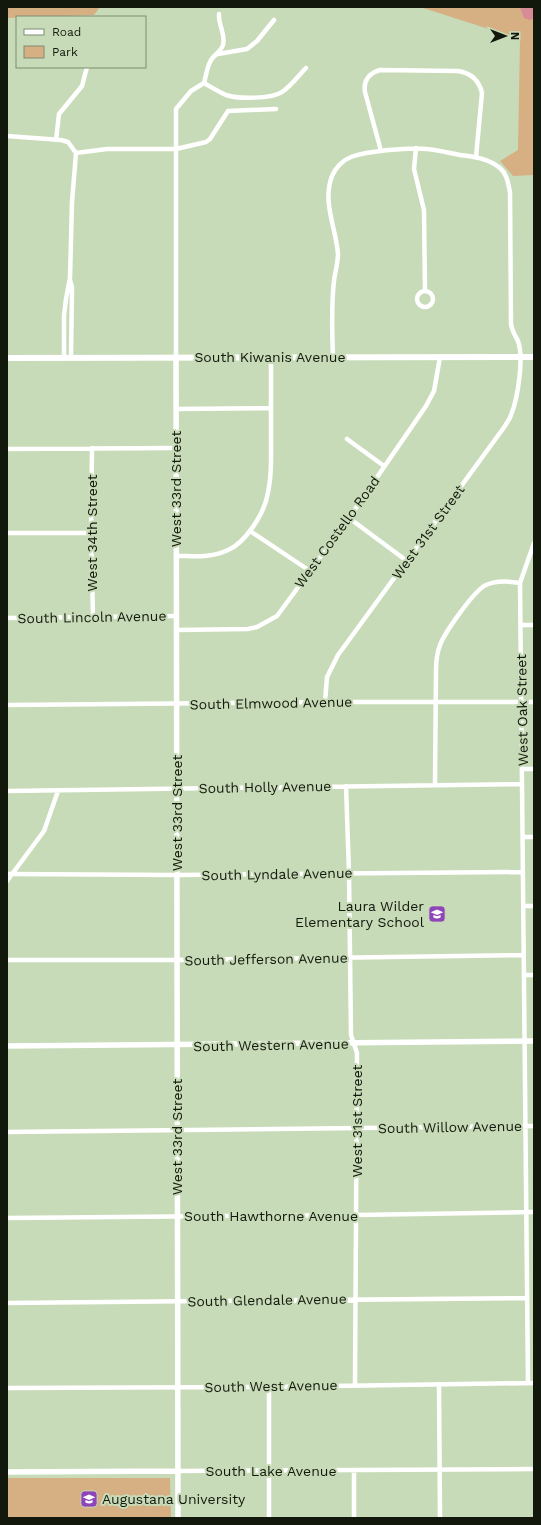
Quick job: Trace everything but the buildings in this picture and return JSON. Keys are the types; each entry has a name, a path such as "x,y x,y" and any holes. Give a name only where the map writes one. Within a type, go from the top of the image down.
{"main road":[{"name":"South Kiwanis Avenue","path":"7,358 534,357"}],"street":[{"path":"219,14 218,20 224,37 223,44 218,54 210,62 204,83 223,94 231,96 272,96 286,89 306,68"},
{"path":"218,54 248,49 274,20"},
{"path":"56,140 59,114 82,86 87,68"},
{"path":"381,151 364,88 368,76 374,71 380,70 458,71 474,77 480,86 482,93 476,158"},
{"name":"West 33rd Street","path":"178,1518 176,109 191,90 204,83"},
{"path":"76,153 107,149 176,149 206,142 210,139 228,111 276,109"},
{"path":"7,136 68,142 76,153 72,202 70,278 64,316 64,358"},
{"path":"416,148 414,169 424,215 425,291"},
{"name":"West 31st Street","path":"325,702 327,677 331,666 505,426 511,415 518,386 520,357 518,341 512,332 511,324 510,192 508,178 501,169 490,162 476,158 416,148 381,151 352,157 340,165 332,175 329,209 338,255 334,280 332,315 333,357"},
{"path":"70,278 72,287 71,358"},
{"path":"177,556 208,556 219,554 236,546 250,531 267,499 271,476 271,357"},
{"name":"West Costello Road","path":"177,630 248,629 257,627 277,616 349,518 419,418 434,391 440,357"},
{"path":"176,409 271,408"},
{"path":"347,439 384,466"},
{"name":"West 34th Street","path":"92,448 91,534 93,617"},
{"path":"7,449 176,448"},
{"path":"349,518 407,561"},
{"path":"250,531 310,571"},
{"path":"7,533 91,534"},
{"name":"West Oak Street","path":"528,1383 520,583 534,543"},
{"path":"435,785 437,655 444,636 475,594 484,586 501,581 520,583"},
{"name":"South Lincoln Avenue","path":"7,618 177,616"},
{"path":"521,625 534,625"},
{"name":"South Elmwood Avenue","path":"7,705 534,702"},
{"path":"522,769 534,769"},
{"name":"South Holly Avenue","path":"7,791 522,784"},
{"name":"West 31st Street","path":"346,786 349,873 351,1035 357,1053 355,1385"},
{"path":"7,881 44,831 58,791"},
{"path":"523,837 534,836"},
{"name":"South Lyndale Avenue","path":"7,874 177,875 523,872"},
{"path":"524,906 534,906"},
{"name":"South Jefferson Avenue","path":"7,960 177,960 524,955"},
{"path":"524,975 534,974"},
{"name":"South Western Avenue","path":"7,1046 177,1046 534,1041"},
{"name":"South Willow Avenue","path":"7,1132 534,1126"},
{"name":"South Hawthorne Avenue","path":"7,1218 534,1212"},
{"name":"South Glendale Avenue","path":"7,1303 527,1298"},
{"name":"South West Avenue","path":"7,1388 269,1387 534,1383"},
{"path":"439,1384 440,1518"},
{"path":"269,1387 269,1518"},
{"name":"South Lake Avenue","path":"7,1472 534,1469"},
{"path":"354,1471 354,1518"}],"green space":[{"path":"7,7 100,7 94,15 16,16 16,18 7,18"},
{"path":"420,7 534,7 534,175 513,176 500,161 518,150 520,39"},
{"name":"Augustana University","path":"7,1478 170,1478 171,1518 7,1518"}],"shaded area":[{"path":"520,7 534,7 534,18 530,20 524,18"}],"place":[{"name":"Laura Wilder Elementary School","path":"437,914"},
{"name":"Augustana University","path":"89,1499"}]}
